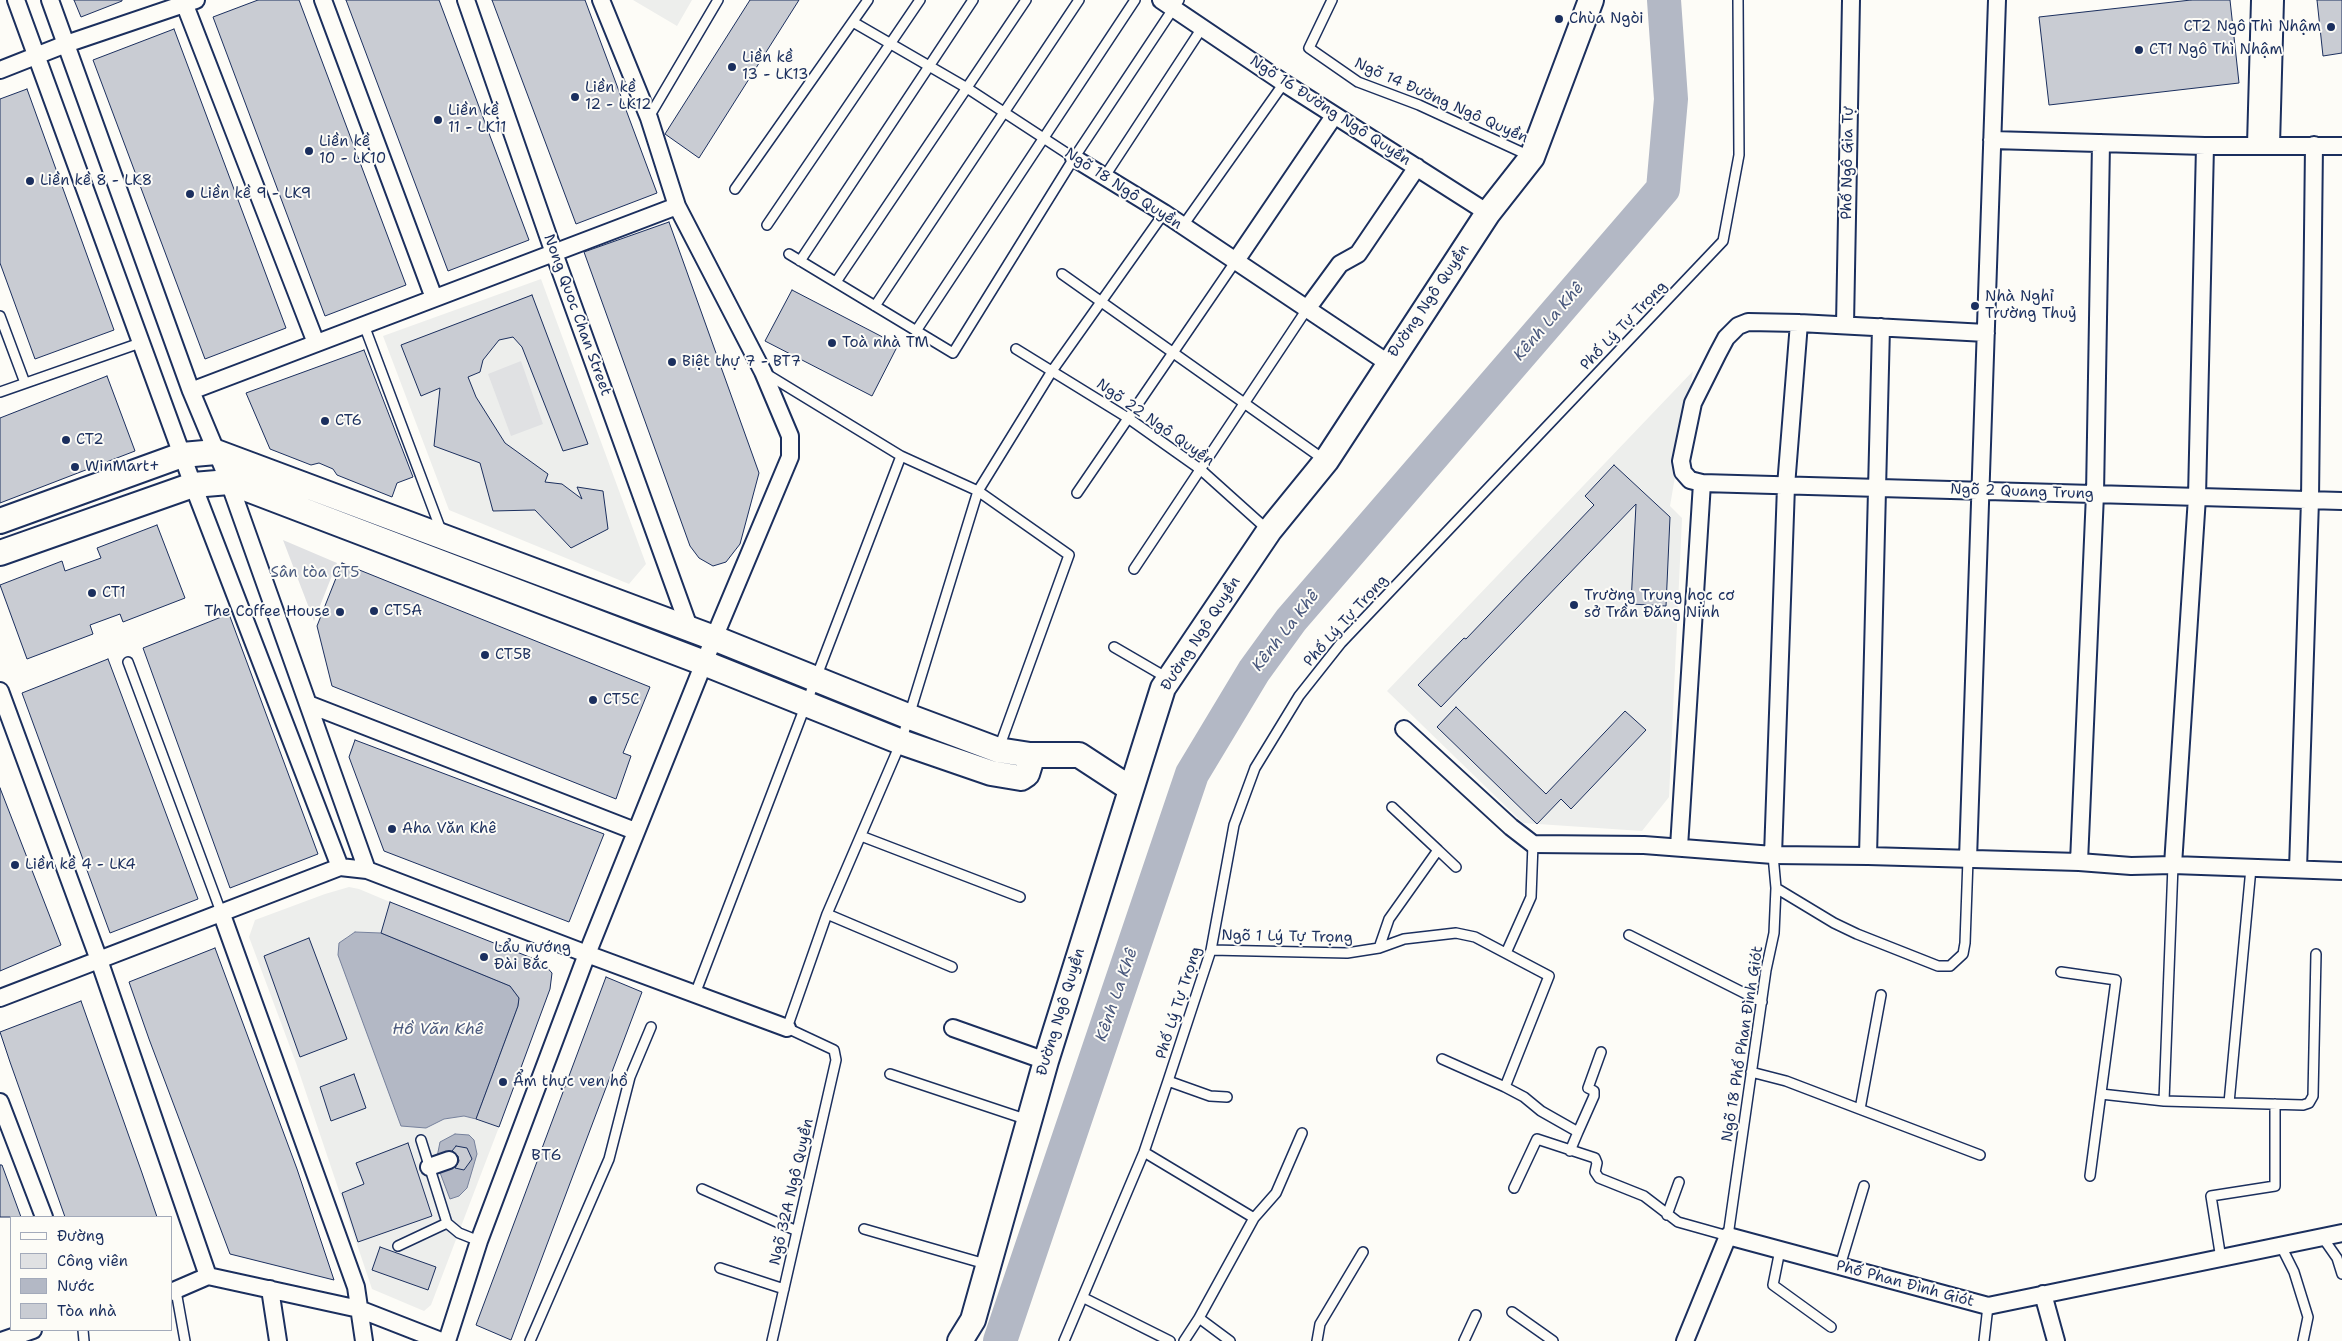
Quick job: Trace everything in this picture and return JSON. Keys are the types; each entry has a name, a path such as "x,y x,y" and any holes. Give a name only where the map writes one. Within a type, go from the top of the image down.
{"street":[{"path":"16,0 193,485 340,867"},
{"path":"50,0 191,391 229,482 367,870"},
{"path":"323,0 434,298"},
{"name":"Nong Quoc Chan Street","path":"466,0 554,253 690,630"},
{"path":"447,1341 479,1241 587,954 635,831 790,457 790,436 763,372 677,206 649,118 601,0"},
{"name":"Đường Ngô Quyền","path":"960,1341 973,1320 1028,1120 1164,688 1269,531 1326,461 1388,363 1488,213 1532,157 1591,0"},
{"name":"Phố Ngô Gia Tự","path":"1845,325 1851,0"},
{"path":"1968,859 1996,0"},
{"path":"2260,0 2264,145"},
{"path":"2264,145 2275,0"},
{"path":"0,70 66,44 188,2 316,343"},
{"name":"Ngõ 16 Đường Ngô Quyền","path":"1171,3 1202,28 1284,83 1488,213"},
{"path":"1236,262 1334,116"},
{"path":"1992,140 2205,146 2342,146"},
{"path":"2079,862 2095,494 2101,143"},
{"path":"2298,869 2310,500 2314,145"},
{"path":"2173,865 2197,497 2205,146"},
{"name":"Ngõ 18 Ngô Quyền","path":"1074,158 1164,213 1182,227 1388,363"},
{"path":"1307,310 1340,264 1358,254 1417,167"},
{"path":"191,391 677,206"},
{"path":"1679,847 1702,483 1686,477 1681,461 1693,403 1722,346 1738,326 1748,322 1986,333"},
{"path":"1773,855 1786,486 1799,323"},
{"path":"1868,856 1876,488 1882,327"},
{"path":"0,521 182,455 216,452 714,638 910,718 994,762 1020,778 1027,774 1031,761 1030,754 1079,755 1131,789"},
{"path":"0,553 193,485 229,482 704,663 901,742 994,762"},
{"name":"Ngõ 2 Quang Trung","path":"1702,483 2342,501"},
{"path":"690,630 704,663"},
{"path":"0,691 99,960 208,1276"},
{"path":"308,704 635,831"},
{"path":"1404,729 1511,827 1533,844 1644,845 1773,855 1868,856 2079,862 2131,866 2173,865 2342,871"},
{"path":"0,998 340,867 367,870 787,1028"},
{"path":"221,912 356,1287 364,1341"},
{"path":"953,1028 1046,1061"},
{"path":"0,1102 44,1216"},
{"path":"429,1167 449,1160"},
{"name":"Phố Phan Đình Giót","path":"1728,1236 1988,1306 2221,1260 2342,1233"},
{"path":"1685,1341 1728,1236"},
{"path":"174,1291 208,1276 359,1309 442,1341"},
{"path":"270,1289 278,1341"},
{"path":"2043,1294 2056,1341"},
{"path":"0,1341 30,1331"}],"lane":[{"path":"649,118 718,0"},
{"path":"735,189 868,0"},
{"path":"767,225 920,0"},
{"path":"800,261 973,0"},
{"path":"836,282 1026,0"},
{"path":"874,306 1002,112 1079,0"},
{"path":"916,330 1135,0"},
{"name":"Ngõ 14 Đường Ngô Quyền","path":"1332,0 1308,48 1358,82 1419,105 1532,157"},
{"name":"Phố Lý Tự Trọng","path":"1064,1341 1084,1298 1144,1152 1168,1081 1211,950 1234,825 1254,768 1299,696 1341,643 1723,241 1739,155 1738,0"},
{"path":"789,254 953,353 1171,3"},
{"name":"Ngõ 18 Ngô Quyền","path":"853,22 929,64 1002,112 1044,136 1074,158"},
{"path":"1105,176 1202,28"},
{"path":"1182,227 1284,83"},
{"path":"787,1028 827,914 910,718 978,491 1052,371 1164,213"},
{"path":"1077,492 1236,262"},
{"path":"1062,274 1326,461"},
{"path":"1134,569 1307,310"},
{"path":"0,316 25,383"},
{"path":"364,325 443,536"},
{"path":"0,392 140,342"},
{"name":"Ngõ 22 Ngô Quyền","path":"1016,349 1128,418 1200,469 1269,531"},
{"path":"763,372 901,456 978,491 1069,555 994,762"},
{"path":"695,994 901,456"},
{"path":"1114,647 1169,679"},
{"path":"128,662 221,912"},
{"path":"1392,807 1456,867"},
{"path":"861,836 1020,897"},
{"path":"1506,953 1531,897 1533,844"},
{"path":"1379,948 1389,919 1438,850"},
{"name":"Ngõ 18 Phố Phan Đình Giót","path":"1728,1236 1751,1072 1774,933 1776,888 1773,855"},
{"path":"1776,888 1834,923 1857,934 1938,966 1950,966 1963,954 1965,943 1968,859"},
{"path":"2164,1101 2173,865"},
{"path":"2229,1103 2251,868"},
{"path":"827,914 952,967"},
{"name":"Ngõ 1 Lý Tự Trọng","path":"1211,950 1347,953 1379,948 1404,939 1456,932 1474,937 1549,976 1505,1087"},
{"path":"1629,935 1762,1002"},
{"path":"2101,1094 2164,1101 2303,1105 2309,1103 2313,1096 2316,954"},
{"path":"2061,972 2116,980 2090,1176"},
{"path":"1860,1109 1881,996"},
{"path":"530,1341 609,1159 630,1077 651,1027"},
{"name":"Ngõ 32A Ngô Quyền","path":"772,1341 836,1060 834,1050 787,1028"},
{"path":"1570,1151 1594,1096 1594,1091 1588,1088 1602,1052"},
{"path":"1442,1059 1524,1097 1541,1112 1578,1132"},
{"path":"1751,1072 1786,1081 1980,1155"},
{"path":"890,1074 1028,1120"},
{"path":"1168,1081 1210,1096 1227,1097"},
{"path":"2221,1260 2211,1196 2275,1186 2275,1104"},
{"path":"1184,1341 1254,1218 1276,1193 1302,1133"},
{"path":"1514,1188 1537,1139 1595,1158 1597,1163 1595,1172 1600,1178 1644,1196 1678,1222 1728,1236"},
{"path":"421,1140 446,1223 459,1232 479,1241"},
{"path":"1144,1152 1254,1218"},
{"path":"1667,1215 1679,1182"},
{"path":"1840,1266 1864,1186"},
{"path":"702,1189 797,1231"},
{"path":"398,1246 446,1223"},
{"path":"864,1229 989,1265"},
{"path":"2323,1238 2337,1258 2342,1274"},
{"path":"2281,1246 2294,1272 2308,1317 2302,1341"},
{"path":"1780,1250 1773,1285 1831,1326"},
{"path":"1316,1341 1320,1324 1363,1252"},
{"path":"720,1268 784,1289"},
{"path":"174,1291 185,1341"},
{"path":"1084,1298 1170,1341"},
{"path":"1984,1341 1988,1306"},
{"path":"1512,1312 1553,1341"},
{"path":"1464,1341 1476,1315"},
{"path":"1198,1318 1230,1341"}],"shaded area":[{"path":"633,0 692,0 677,26"},
{"path":"541,279 646,564 629,584 449,510 383,336"},
{"name":"Trường Trung học cơ sở Trần Đăng Ninh","path":"1693,371 1670,506 1682,518 1669,797 1642,831 1523,823 1387,691"},
{"path":"349,887 359,889 390,902 381,933 355,932 346,937 426,1128 444,1119 464,1116 499,1127 431,1305 424,1311 372,1289 296,1063 249,937 255,920"}],"green space":[{"path":"521,361 543,424 511,436 488,374"},
{"name":"Sân tòa CT5","path":"283,540 337,563 314,621"}],"water":[{"name":"Hồ Văn Khê","path":"355,932 381,933 510,986 519,998 518,1006 476,1119 464,1116 444,1119 426,1128 401,1126 338,955 339,943"},
{"path":"455,1134 469,1135 474,1140 477,1154 467,1188 459,1196 450,1199 436,1162 440,1142"}],"building":[{"path":"74,0 122,0 122,1 81,17"},
{"name":"Liền kề 10 - LK10","path":"258,0 299,0 406,285 325,316 213,17"},
{"name":"Liền kề 11 - LK11","path":"346,0 439,0 529,240 448,271"},
{"name":"Liền kề 12 - LK12","path":"492,0 585,0 657,193 576,224"},
{"name":"Liền kề 13 - LK13","path":"750,0 799,0 699,158 665,134"},
{"name":"CT1 Ngô Thì Nhậm","path":"2191,0 2230,0 2239,83 2049,105 2039,17"},
{"name":"CT2 Ngô Thì Nhậm","path":"2317,0 2342,0 2342,53 2323,56"},
{"name":"Liền kề 9 - LK9","path":"174,29 286,328 205,359 93,60"},
{"name":"Liền kề 8 - LK8","path":"27,89 114,330 35,359 0,263 0,99"},
{"name":"Biệt thự 7 - BT7","path":"669,222 759,473 740,544 726,562 713,566 699,558 690,546 584,252"},
{"name":"Toà nhà TM","path":"792,290 898,345 872,396 765,341"},
{"path":"532,295 588,444 563,451 522,347 513,337 499,340 483,360 480,372 468,377 476,397 505,443 548,474 545,482 562,484 582,499 577,487 603,491 608,529 571,548 535,510 493,511 480,463 434,446 440,388 421,396 401,345"},
{"name":"CT6","path":"364,350 413,477 397,483 392,497 337,475 333,469 319,463 311,465 270,449 246,393"},
{"name":"CT2","path":"107,376 135,451 0,503 0,418"},
{"path":"1614,465 1670,517 1666,606 1631,604 1636,504 1441,707 1418,685 1464,638 1466,639 1594,505 1585,496"},
{"name":"CT1","path":"157,525 185,598 123,622 120,614 90,625 93,634 27,659 0,585 62,561 65,571 101,558 97,548"},
{"path":"342,563 650,687 623,753 631,756 616,799 332,686 317,626"},
{"path":"229,614 318,854 230,888 143,648"},
{"path":"108,659 198,899 110,933 22,693"},
{"path":"1456,707 1546,794 1625,711 1646,730 1571,809 1561,799 1537,824 1437,727"},
{"path":"355,740 604,834 569,922 384,851 349,757"},
{"name":"Liền kề 4 - LK4","path":"0,788 61,945 0,971"},
{"path":"390,902 542,962 552,973 550,989 499,1127 476,1119 518,1006 519,998 510,986 381,933"},
{"path":"309,938 347,1039 300,1057 264,956"},
{"path":"215,948 297,1169 334,1280 230,1254 149,1039 129,982"},
{"path":"606,977 642,992 511,1340 476,1325"},
{"path":"81,1001 157,1216 65,1216 0,1032"},
{"path":"354,1074 366,1108 331,1121 320,1087"},
{"path":"408,1143 432,1216 358,1242 342,1193 364,1184 356,1163"},
{"path":"456,1146 467,1148 472,1159 464,1170 455,1168 459,1161 458,1156 452,1151"},
{"path":"0,1165 2,1165 21,1216 0,1217"},
{"path":"380,1247 436,1267 428,1290 372,1270"}],"waterway":[{"name":"Kênh La Khê","path":"1000,1341 1192,774 1254,671 1291,620 1663,189 1671,99 1664,0"}],"place":[{"name":"Chùa Ngòi","path":"1559,19"},
{"name":"CT2 Ngô Thì Nhậm","path":"2331,27"},
{"name":"CT1 Ngô Thì Nhậm","path":"2139,50"},
{"name":"Liền kề 13 - LK13","path":"732,67"},
{"name":"Liền kề 12 - LK12","path":"575,97"},
{"name":"Liền kề 11 - LK11","path":"438,120"},
{"name":"Liền kề 10 - LK10","path":"309,151"},
{"name":"Liền kề 8 - LK8","path":"30,181"},
{"name":"Liền kề 9 - LK9","path":"190,194"},
{"name":"Nhà Nghỉ Trường Thuỷ","path":"1975,306"},
{"name":"Toà nhà TM","path":"832,343"},
{"name":"Biệt thự 7 - BT7","path":"672,362"},
{"name":"CT6","path":"325,421"},
{"name":"CT2","path":"66,440"},
{"name":"WinMart+","path":"75,467"},
{"name":"CT1","path":"92,593"},
{"name":"Trường Trung học cơ sở Trần Đăng Ninh","path":"1574,605"},
{"name":"CT5A","path":"374,611"},
{"name":"The Coffee House","path":"340,612"},
{"name":"CT5B","path":"485,655"},
{"name":"CT5C","path":"593,700"},
{"name":"Aha Văn Khê","path":"392,829"},
{"name":"Liền kề 4 - LK4","path":"15,865"},
{"name":"Lẩu nướng Đài Bắc","path":"484,957"},
{"name":"Ẩm thực ven hồ","path":"503,1082"}],"district":[{"name":"BT6","path":"547,1156"}]}
